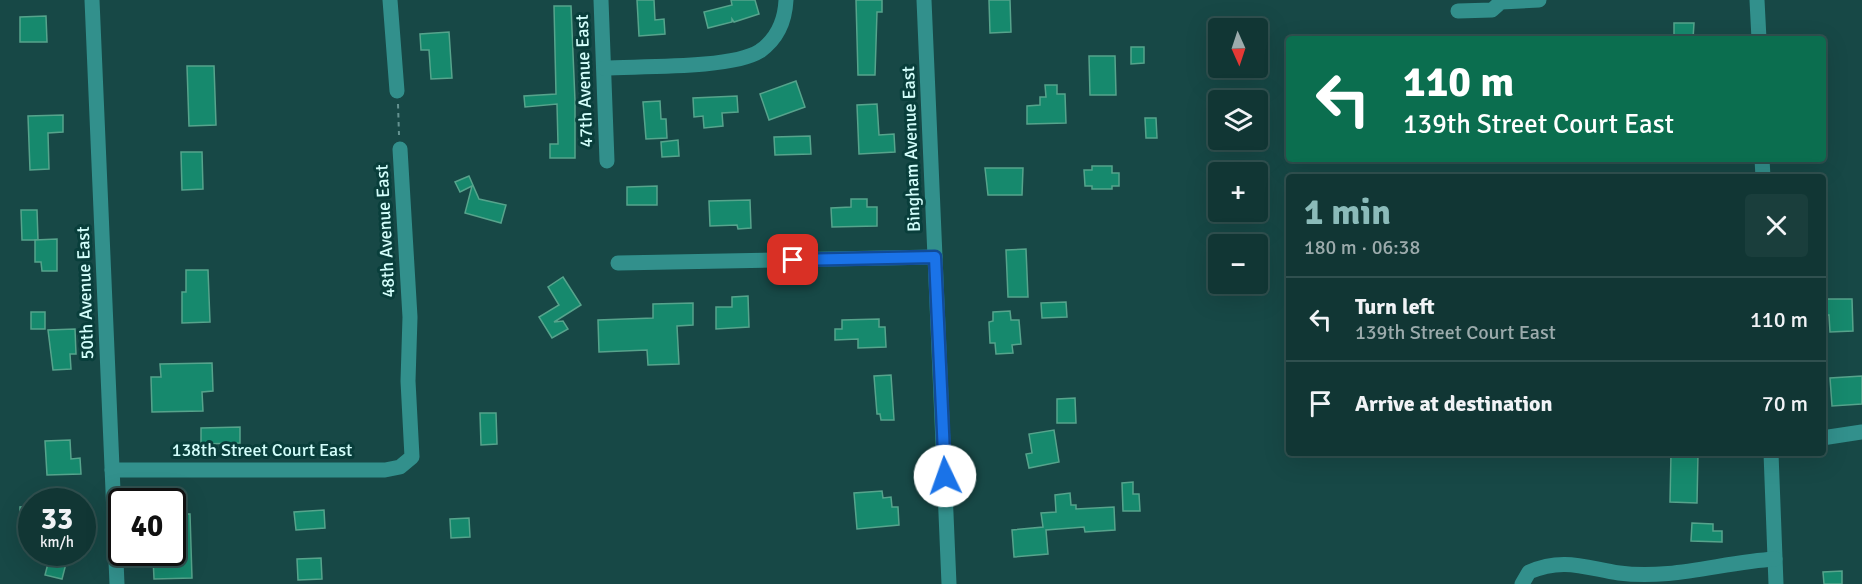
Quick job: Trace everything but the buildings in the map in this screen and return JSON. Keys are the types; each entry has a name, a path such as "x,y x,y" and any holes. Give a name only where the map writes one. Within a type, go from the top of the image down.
{"street":[{"name":"50th Avenue East","path":"93,0 117,584"},
{"path":"390,0 397,91"},
{"name":"47th Avenue East","path":"601,0 607,161"},
{"path":"604,68 716,62 748,56 758,52 773,39 785,15 786,0"},
{"name":"Bingham Avenue East","path":"924,0 949,584"},
{"path":"1458,11 1492,10 1501,2 1539,0"},
{"path":"1757,0 1759,36"},
{"name":"48th Avenue East","path":"400,149 410,317 408,381 412,457 409,460"},
{"path":"618,263 935,257"},
{"path":"1826,437 1862,432"},
{"path":"1771,456 1776,584"},
{"name":"138th Street Court East","path":"112,470 385,470 400,467 409,460"},
{"path":"1522,584 1529,572 1552,565 1583,565 1618,573 1668,573 1775,559"}],"path":[{"name":"48th Avenue East","path":"397,91 400,149"}],"route":[{"path":"793,260 935,257 945,476"}]}
